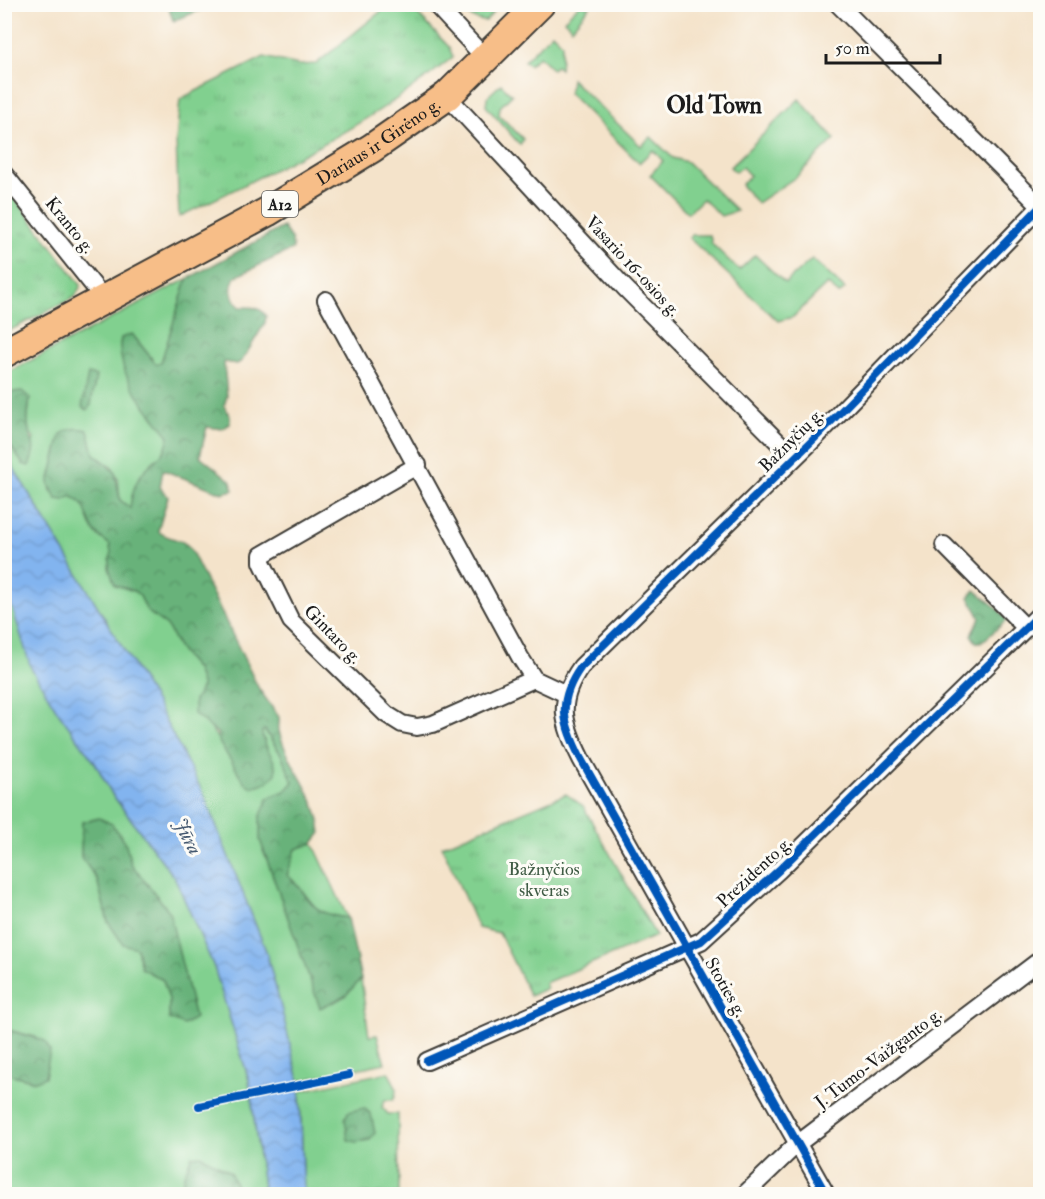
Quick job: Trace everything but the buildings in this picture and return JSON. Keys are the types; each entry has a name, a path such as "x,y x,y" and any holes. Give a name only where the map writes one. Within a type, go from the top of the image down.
{"highway":[{"name":"Dariaus ir Girėno g.","path":"4,353 318,182 447,96 540,4"}],"street":[{"path":"435,4 486,59"},
{"path":"838,4 1041,207"},
{"name":"Vasario 16-osios g.","path":"447,96 625,288 794,458"},
{"name":"Kranto g.","path":"4,174 105,300"},
{"name":"Bažnyčių g.","path":"566,694 581,667 794,458 1041,207"},
{"path":"326,300 534,680 566,694"},
{"name":"Gintaro g.","path":"418,465 262,555 262,562 291,621 386,714 408,727 433,723 534,680"},
{"path":"944,545 1026,627"},
{"name":"Prezidento g.","path":"427,1061 701,941 747,900 1041,614"},
{"name":"Stoties g.","path":"566,694 564,712 573,743 796,1145 826,1194"},
{"name":"J. Tumo-Vaižganto g.","path":"745,1194 796,1145 1041,960"}],"green space":[{"path":"168,4 213,5 173,21"},
{"path":"390,4 409,5 449,47 453,57 354,126 286,164 179,217 176,141 180,99 264,57 299,65 316,64"},
{"path":"500,4 486,21 473,18 455,5"},
{"path":"579,5 590,6 572,28 564,20"},
{"path":"552,33 562,43 560,69 556,66 552,69 539,56 529,65 524,61"},
{"path":"571,79 641,146 651,137 673,158 687,162 737,211 721,216 703,199 688,213 650,175 663,161 653,150 639,163 569,93"},
{"path":"501,84 512,95 500,107 499,115 523,139 520,145 486,106 487,97"},
{"path":"799,99 835,139 796,177 757,203 741,185 750,176 742,167 735,172 730,167"},
{"path":"4,184 81,285 75,297 5,333"},
{"path":"283,227 292,240 293,249 235,277 232,285 233,297 240,307 258,309 266,316 265,323 242,361 237,364 224,362 227,396 224,406 230,416 230,424 222,429 207,427 200,456 231,481 233,490 222,493 163,470 160,487 168,497 158,531 183,542 190,548 259,689 279,717 279,731 283,744 309,793 319,819 321,833 313,843 296,849 287,875 317,909 334,916 348,918 361,979 345,996 320,1008 260,840 260,818 268,798 285,791 293,782 281,754 265,730 262,731 264,742 276,768 276,774 267,782 252,787 245,783 220,744 217,733 194,714 194,701 202,687 196,669 181,652 167,626 147,611 140,596 134,591 115,585 109,568 110,545 95,532 81,503 71,496 64,500 56,499 49,483 61,435 74,429 88,430 94,454 115,472 120,500 130,508 138,480 162,454 169,436 143,403 128,378 120,352 121,338 132,334 156,364 161,362 187,279"},
{"path":"692,235 710,235 712,244 739,270 755,255 785,283 812,259 845,289 839,294 827,284 793,317 778,321 689,238"},
{"path":"187,279 162,362 156,364 132,334 121,338 123,364 129,377 169,436 164,451 138,480 130,508 120,500 118,479 112,467 94,454 88,431 61,435 49,483 51,491 78,499 87,511 96,534 110,545 109,568 115,585 134,591 140,596 147,611 167,626 181,652 196,669 202,687 194,701 245,783 267,748 261,731 264,730 281,754 293,782 285,791 268,798 263,851 333,1003 345,996 361,979 369,1036 377,1035 385,1063 299,1081 266,951 203,793 155,701 5,454 5,374","holes":["30,398 27,426 34,439 23,464 9,444 10,436"]},
{"path":"88,374 96,376 91,405 87,410 82,407"},
{"path":"22,391 30,398 28,429 34,446 29,466 23,464 9,444 10,436 5,422 7,393"},
{"path":"975,590 997,608 1007,620 981,643 976,642 971,635 980,618 969,597"},
{"path":"4,592 112,794 175,878 214,967 249,1080 264,1194 234,1194 236,1186 181,1185 184,1194 5,1194 5,1073 35,1081 36,1037 5,1029","holes":["82,822 125,841 131,864 169,911 194,1017 169,1019 169,999 163,980 141,968 137,948 108,922 97,879 81,857"]},
{"name":"Bažnyčios skveras","path":"566,794 583,806 656,936 545,983 547,988 530,996 499,933 478,928 442,846"},
{"path":"99,818 112,824 125,841 131,864 169,911 195,1018 184,1025 169,1019 169,999 163,980 141,968 137,948 123,944 108,922 97,879 81,857 82,822"},
{"path":"313,843 348,918 334,916 317,908 287,875 296,849"},
{"path":"5,1029 45,1041 50,1051 45,1077 36,1081 5,1073"},
{"path":"388,1072 396,1092 393,1100 385,1100 382,1107 388,1114 398,1114 399,1194 304,1194 300,1091"},
{"path":"364,1108 371,1114 375,1133 370,1140 356,1142 348,1140 345,1119 348,1112"},
{"path":"201,1155 230,1172 236,1186 234,1194 184,1194 183,1179 188,1165 192,1156"}],"water":[{"name":"Jūra","path":"5,454 155,701 203,793 266,951 282,1011 299,1081 304,1194 264,1194 249,1080 214,967 175,878 112,794 95,763 58,712 31,668 5,592"}],"cycle path":[{"path":"826,1194 581,759 566,723 565,702 573,680 581,667 817,436 1040,207"},
{"path":"427,1061 701,941 779,870 1040,614"},
{"path":"199,1106 349,1075"}],"district":[{"name":"Old Town","path":"714,105"}]}
